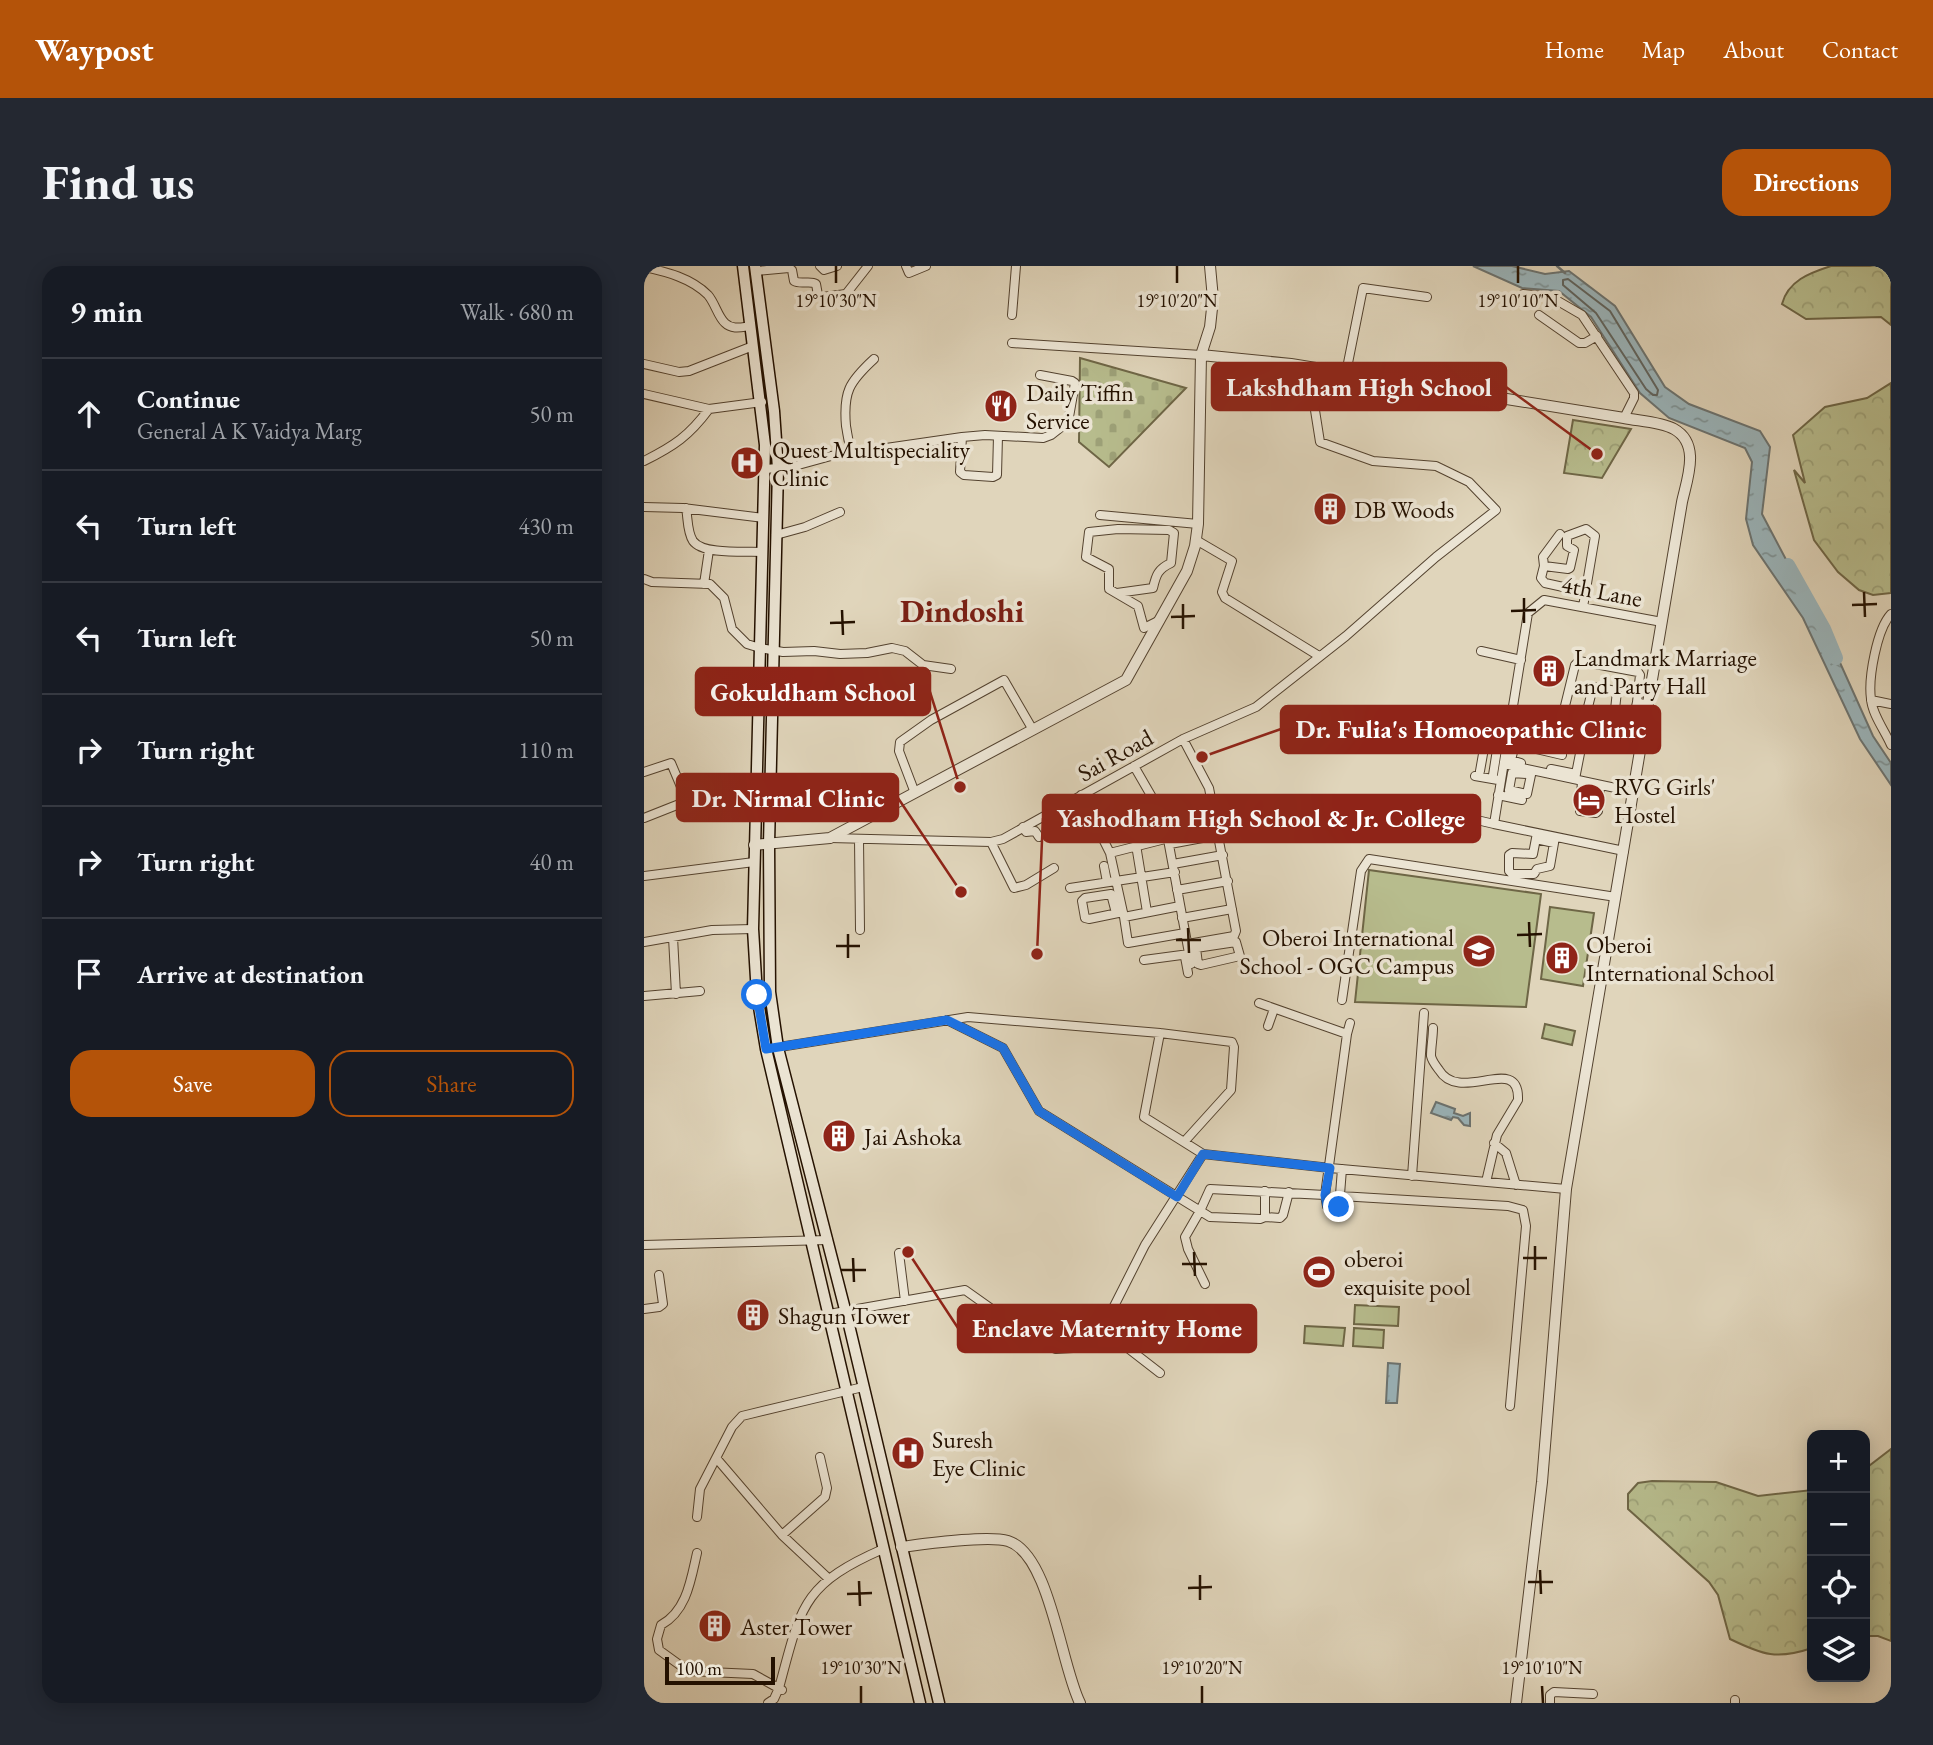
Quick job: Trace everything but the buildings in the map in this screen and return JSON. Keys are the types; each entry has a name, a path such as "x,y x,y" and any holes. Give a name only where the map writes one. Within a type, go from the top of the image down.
{"main road":[{"path":"743,266 752,346 762,402 765,469 752,929 757,995 766,1049 920,1703"},
{"path":"755,269 774,411 778,469 769,844 770,992 778,1048 846,1311 939,1703"}],"street":[{"path":"821,266 824,270 837,266"},
{"path":"755,269 789,268 794,281 813,282 818,295 822,297 846,294 868,266"},
{"path":"906,266 909,273 926,266"},
{"path":"1012,315 1016,266"},
{"path":"754,845 830,838 1126,680 1187,571 1196,540 1201,355 1210,327 1213,299 1210,266"},
{"path":"644,267 684,278 707,295 724,323 735,328 751,326"},
{"path":"1346,373 1363,288 1427,297"},
{"path":"1519,302 1522,294 1551,297 1582,315 1634,393 1625,418"},
{"path":"1539,315 1579,343 1585,343 1597,336"},
{"path":"1012,344 1201,355 1315,368 1625,418 1673,429 1683,437 1689,447 1691,464 1682,502 1566,1189 1542,1482 1516,1703"},
{"path":"644,364 678,372 689,371 752,346"},
{"path":"853,453 848,444 845,398 851,383 874,359"},
{"name":"Sai Road","path":"830,838 991,842 1023,832 1081,795 1182,739 1256,706 1346,636 1436,557 1496,510 1469,482 1436,466 1373,461 1320,442 1314,404 1315,368"},
{"path":"765,469 808,464 831,456 962,437 1043,438 1065,424 1069,417 1075,383 1040,375"},
{"path":"644,394 709,409 762,402"},
{"path":"644,461 669,448 692,431 709,409"},
{"path":"962,437 960,472 964,475 993,477 997,475 998,436"},
{"path":"644,508 686,508 764,519"},
{"path":"686,508 689,534 697,546 709,550 763,552"},
{"path":"776,535 805,527 841,512"},
{"path":"1100,516 1198,524"},
{"path":"1117,593 1153,589 1157,573 1171,562 1174,533 1163,528 1089,532 1086,556 1110,569 1109,589 1138,606 1144,628 1160,620"},
{"path":"1544,566 1570,568 1574,550 1567,546 1567,536 1586,529 1592,532 1595,536 1583,607"},
{"path":"1560,534 1543,557 1541,578 1545,583 1586,592"},
{"path":"1196,540 1232,561 1222,592 1225,598 1319,656"},
{"path":"704,584 709,550"},
{"path":"644,579 652,582 710,584 724,598 732,629 747,644 760,648 775,651 867,653 892,648 905,651 923,666 951,669"},
{"name":"4th Lane","path":"1521,660 1528,613 1544,600 1662,622"},
{"path":"1891,614 1884,625 1874,658 1871,700 1891,745"},
{"path":"1481,651 1521,660 1513,710 1504,738 1497,778 1498,795 1493,824"},
{"path":"1579,662 1638,672 1637,702 1631,722 1586,715 1564,710 1575,665 1579,662"},
{"path":"915,793 900,751 900,742 931,720 1004,680 1033,730"},
{"path":"1586,715 1593,687 1618,693 1615,719"},
{"path":"1871,700 1891,704"},
{"path":"1637,702 1648,705"},
{"path":"1513,710 1643,736"},
{"path":"1581,747 1538,738 1535,726 1538,724 1584,733 1578,778 1580,811 1598,811 1600,785"},
{"path":"1497,778 1478,774 1486,737 1504,738"},
{"path":"1497,778 1504,764 1504,738"},
{"path":"1144,961 1234,936 1228,881 1209,788 1182,739"},
{"path":"1559,770 1564,744"},
{"path":"1562,755 1514,745 1511,760 1559,770 1600,785 1634,792"},
{"path":"644,772 670,763 687,802"},
{"path":"1504,764 1528,772 1578,778"},
{"path":"1134,766 1164,818 1174,868 1180,921 1188,949 1201,965 1240,956 1236,942 1188,949"},
{"path":"644,818 687,802 757,789"},
{"path":"1081,795 1110,853 1112,882"},
{"path":"1498,795 1522,800"},
{"path":"1465,803 1462,814 1464,817 1537,836 1624,851"},
{"path":"1110,853 1217,826"},
{"path":"1023,832 1035,831 1039,837"},
{"path":"1169,839 1213,836"},
{"path":"1537,836 1555,843 1550,866 1537,869 1534,874 1512,874 1509,871 1509,855 1533,854 1537,836"},
{"path":"859,839 860,930"},
{"path":"991,842 1014,888 1026,885 1054,867"},
{"path":"1136,845 1147,912"},
{"path":"1070,888 1142,877 1223,855"},
{"path":"1342,1000 1361,871 1369,859 1616,897"},
{"path":"644,876 754,862"},
{"path":"1104,866 1112,882 1128,943 1183,934"},
{"path":"1177,890 1228,881"},
{"path":"1121,914 1111,894 1082,901 1084,918 1147,912 1178,906"},
{"path":"1180,921 1232,909"},
{"path":"644,942 719,930 752,929"},
{"path":"673,937 676,994"},
{"path":"1188,949 1189,968"},
{"path":"644,996 700,991"},
{"path":"1259,1003 1346,1034"},
{"path":"1268,1026 1274,1009"},
{"path":"1412,1175 1424,1013"},
{"path":"766,1049 968,1017 1230,1041 1234,1047 1231,1090 1184,1142"},
{"path":"947,1020 1003,1048 1039,1111 1210,1217 1280,1218 1289,1192"},
{"path":"1342,1169 1339,1207 1327,1206 1325,1195 1346,1034 1350,1023"},
{"path":"1433,1028 1431,1059 1444,1079 1454,1083 1471,1084 1503,1077 1515,1084 1518,1100 1497,1135 1486,1182"},
{"path":"1160,1033 1144,1117 1203,1154 1566,1189"},
{"path":"1494,1143 1506,1153 1516,1185"},
{"path":"829,1314 965,1290 1038,1342 1056,1349 1073,1348 1089,1340 1102,1328 1146,1245 1203,1154"},
{"path":"1205,1284 1185,1239 1211,1189 1325,1195"},
{"path":"1265,1191 1265,1217"},
{"path":"1340,1196 1508,1206 1523,1210 1526,1226 1510,1406"},
{"path":"644,1245 828,1240"},
{"path":"899,1253 905,1301"},
{"path":"644,1309 663,1304 659,1275"},
{"path":"1102,1328 1160,1373"},
{"path":"697,1517 699,1489 732,1427 742,1416 863,1387"},
{"path":"782,1535 825,1497 827,1488 820,1457"},
{"path":"717,1459 782,1535 830,1580"},
{"path":"901,1547 959,1541 1007,1541 1028,1554 1041,1579 1080,1703"},
{"path":"775,1703 804,1613 814,1598 830,1580 884,1552"},
{"path":"697,1553 687,1596 671,1620 661,1625 657,1639 659,1650 688,1671 753,1674 781,1689"},
{"path":"768,1703 781,1689"},
{"path":"1550,1703 1550,1695 1554,1692 1593,1694"}],"green space":[{"path":"1831,266 1891,266 1891,325 1881,317 1806,319 1782,304 1794,284 1807,275"},
{"path":"1080,358 1186,388 1109,467 1079,442"},
{"path":"1891,383 1891,593 1873,595 1859,590 1838,572 1814,540 1794,470 1805,483 1793,435 1825,407 1867,398"},
{"path":"1573,420 1631,429 1602,478 1564,473"},
{"name":"Oberoi International School - OGC Campus","path":"1369,870 1541,894 1526,1007 1355,1002"},
{"name":"Oberoi International School","path":"1550,907 1594,913 1583,986 1541,979"},
{"path":"1545,1024 1575,1031 1572,1045 1542,1038"},
{"path":"1355,1305 1399,1307 1398,1326 1354,1324"},
{"path":"1305,1326 1345,1328 1343,1346 1304,1343"},
{"path":"1354,1328 1384,1330 1383,1348 1353,1346"},
{"path":"1891,1449 1891,1641 1870,1636 1870,1465"},
{"path":"1716,1482 1758,1496 1807,1491 1807,1650 1789,1654 1770,1654 1730,1639 1718,1595 1709,1582 1628,1509 1628,1494 1638,1483"}],"water":[{"path":"1473,266 1512,266 1545,274 1569,271 1615,306 1665,387 1689,404 1760,431 1770,447 1762,514 1837,656 1873,736 1891,763 1891,785 1860,739 1803,618 1753,545 1746,519 1752,462 1745,448 1669,418 1640,393 1591,317 1559,291 1522,288"},
{"path":"1436,1102 1455,1109 1454,1113 1463,1116 1470,1113 1470,1126 1464,1125 1458,1118 1453,1117 1451,1120 1431,1113"},
{"path":"1388,1363 1400,1364 1397,1403 1386,1403"}],"waterway":[{"path":"1557,266 1565,273"},
{"path":"1788,565 1824,629 1836,658"}],"place":[{"name":"Daily Tiffin Service","path":"1001,406"},
{"name":"Lakshdham High School","path":"1597,454"},
{"name":"Quest Multispeciality Clinic","path":"747,463"},
{"name":"DB Woods","path":"1330,509"},
{"name":"Landmark Marriage and Party Hall","path":"1549,671"},
{"name":"Dr. Fulia's Homoeopathic Clinic","path":"1202,757"},
{"name":"Gokuldham School","path":"960,787"},
{"name":"RVG Girls' Hostel","path":"1589,800"},
{"name":"Dr. Nirmal Clinic","path":"961,892"},
{"name":"Oberoi International School - OGC Campus","path":"1479,951"},
{"name":"Yashodham High School & Jr. College","path":"1037,954"},
{"name":"Oberoi International School","path":"1562,958"},
{"name":"Jai Ashoka","path":"839,1136"},
{"name":"Enclave Maternity Home","path":"908,1252"},
{"name":"oberoi exquisite pool","path":"1319,1272"},
{"name":"Shagun Tower","path":"753,1315"},
{"name":"Suresh Eye Clinic","path":"908,1453"},
{"name":"Aster Tower","path":"715,1626"}],"district":[{"name":"Dindoshi","path":"962,611"}],"route":[{"path":"757,995 766,1049 947,1020 1003,1048 1039,1111 1177,1197 1203,1154 1330,1168 1325,1195 1327,1206 1339,1207"}]}
